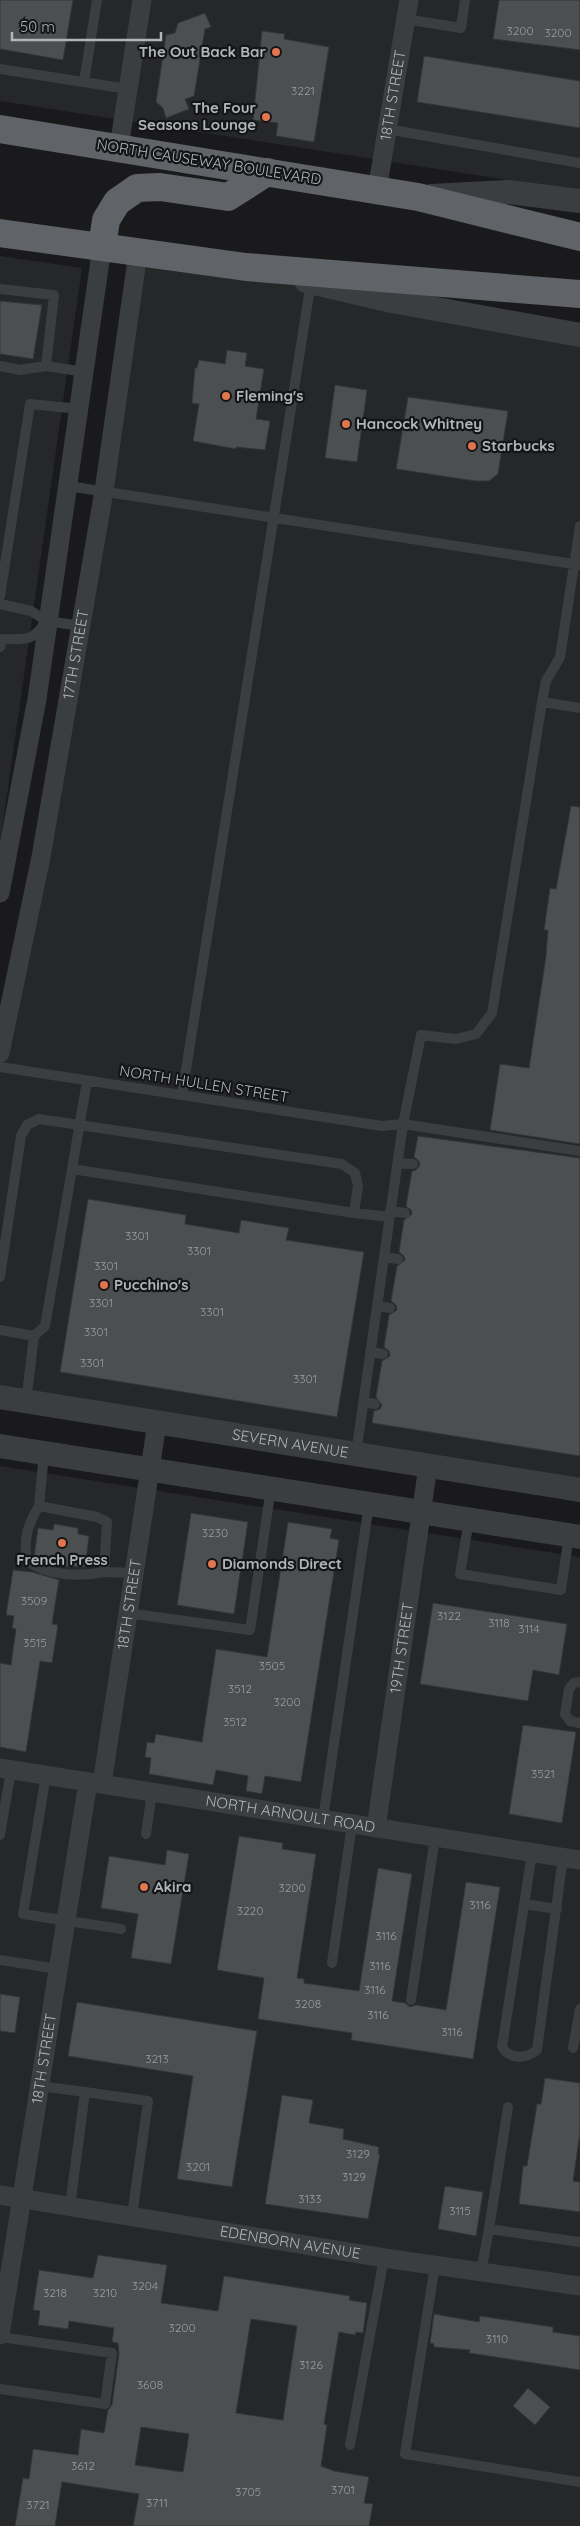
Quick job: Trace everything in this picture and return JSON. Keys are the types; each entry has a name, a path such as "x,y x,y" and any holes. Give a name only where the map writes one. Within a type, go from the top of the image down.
{"highway":[{"name":"NORTH CAUSEWAY BOULEVARD","path":"0,129 418,197 580,237"},
{"path":"102,247 106,220 117,202 137,188 160,187 228,197 267,172"},
{"path":"0,233 246,267 580,294"}],"street":[{"path":"119,147 142,0"},
{"name":"18TH STREET","path":"377,190 408,0"},
{"name":"NORTH CAUSEWAY BOULEVARD","path":"418,197 508,192 580,201"},
{"name":"17TH STREET","path":"0,892 37,699 102,247"},
{"name":"17TH STREET","path":"0,1053 41,857 81,626 104,491 138,253"},
{"path":"246,267 392,301 580,335"},
{"name":"SEVERN AVENUE","path":"0,1397 157,1424 580,1490"},
{"name":"18TH STREET","path":"0,2336 58,1969 128,1613 157,1424"},
{"path":"0,1446 574,1536"},
{"name":"19TH STREET","path":"376,1828 428,1466"},
{"name":"NORTH ARNOULT ROAD","path":"5,1769 572,1859"},
{"name":"EDENBORN AVENUE","path":"0,2195 384,2258 580,2286"}],"lane":[{"path":"84,82 98,0"},
{"path":"405,20 461,28 465,0"},
{"path":"0,69 128,89"},
{"path":"387,129 580,163"},
{"path":"182,1096 311,282"},
{"path":"0,289 54,295 46,366"},
{"path":"0,366 20,370 46,366 85,372"},
{"path":"0,596 30,404 79,408"},
{"path":"68,486 577,564"},
{"path":"356,1454 403,1124 421,1035 456,1038 476,1034 492,1013 542,702 546,681 560,657 577,564 580,526"},
{"path":"0,604 31,611 48,620 81,626"},
{"path":"1,641 24,640 34,637 48,620"},
{"path":"542,702 580,708"},
{"name":"NORTH HULLEN STREET","path":"0,1067 382,1126 403,1124 580,1151"},
{"path":"26,1402 34,1336 46,1326 87,1081"},
{"path":"0,1278 21,1136 28,1125 39,1119 342,1164 355,1173 358,1186 354,1213"},
{"path":"398,1163 413,1164"},
{"path":"72,1169 354,1213 405,1213"},
{"path":"384,1258 398,1259"},
{"path":"377,1306 390,1308"},
{"path":"0,1330 34,1336"},
{"path":"370,1352 383,1354"},
{"path":"363,1402 375,1404"},
{"path":"44,1452 39,1506 28,1524 24,1548 27,1561 38,1568 84,1576 104,1572 134,1573"},
{"path":"128,1613 250,1630 271,1488"},
{"path":"323,1819 369,1504"},
{"path":"39,1506 97,1517 107,1522 104,1572"},
{"path":"469,1520 460,1574 561,1590 574,1536"},
{"path":"580,1682 574,1683 569,1688 565,1714 570,1721 580,1723"},
{"path":"0,1835 5,1769"},
{"path":"46,1775 23,1914 120,1929"},
{"path":"146,1834 152,1792"},
{"path":"332,1963 352,1824"},
{"path":"411,2000 435,1837"},
{"path":"532,1852 502,2047 505,2052 516,2057 533,2053 537,2050 557,1909 572,1859"},
{"path":"524,1904 557,1909"},
{"path":"0,1960 58,1969"},
{"path":"573,2048 580,2009"},
{"path":"39,2086 148,2101 132,2216"},
{"path":"70,2206 85,2092"},
{"path":"481,2272 508,2107"},
{"path":"489,2229 580,2242"},
{"path":"350,2445 384,2258"},
{"path":"435,2265 405,2454 580,2482"},
{"path":"0,2336 112,2353 104,2404 0,2390"}],"shaded area":[{"path":"0,0 580,0 580,191 0,101"},
{"path":"138,253 580,334 580,1489 0,1397 0,1054"},
{"path":"0,256 82,268 0,844"},
{"path":"0,1466 580,1557 580,2526 0,2526"}],"building":[{"path":"0,0 73,0 63,60 0,49"},
{"path":"499,0 580,0 580,50 493,39"},
{"path":"205,13 211,27 205,29 194,96 185,99 189,109 166,118 163,108 156,102 166,35 175,33 178,23"},
{"path":"262,31 285,34 284,39 329,47 314,142 276,136 278,123 253,120"},
{"path":"424,56 580,81 580,128 417,102"},
{"path":"0,301 42,305 33,359 0,354"},
{"name":"Fleming's","path":"227,350 247,353 245,366 264,369 256,419 270,421 265,450 236,447 236,449 193,441 199,404 192,403 195,368 197,368 199,360 225,364"},
{"name":"Hancock Whitney","path":"335,385 367,390 357,462 325,458"},
{"path":"408,397 508,411 498,474 489,481 475,481 396,469"},
{"path":"571,806 580,807 580,1144 490,1130 500,1064 529,1068 546,956 548,930 544,930 550,888 556,889"},
{"path":"418,1136 580,1158 580,1456 372,1423 374,1411 380,1409 382,1405 376,1397 382,1361 390,1356 389,1351 384,1347 389,1315 397,1310 396,1305 391,1301 397,1266 405,1260 404,1256 399,1252 404,1220 412,1214 411,1210 406,1206 412,1171 416,1170 420,1165 419,1161 414,1157"},
{"path":"88,1199 186,1215 185,1224 239,1233 241,1220 289,1228 286,1240 364,1252 337,1417 60,1372"},
{"name":"Diamonds Direct","path":"191,1513 248,1522 234,1614 177,1605"},
{"path":"288,1522 332,1529 330,1538 339,1540 301,1782 265,1776 262,1794 246,1791 248,1776 216,1770 213,1785 149,1774 151,1758 145,1757 147,1742 154,1743 156,1734 202,1742 216,1649 267,1657"},
{"name":"French Press","path":"54,1524 78,1528 78,1534 89,1536 85,1567 56,1566 34,1557 38,1528 53,1530"},
{"path":"13,1570 32,1572 59,1580 52,1624 58,1625 52,1663 40,1661 26,1752 0,1747 0,1663 11,1665 16,1629 12,1628 14,1616 6,1615"},
{"path":"433,1603 567,1624 559,1675 533,1670 528,1701 420,1684"},
{"path":"523,1725 576,1732 562,1823 509,1814"},
{"path":"239,1836 283,1843 282,1849 316,1854 297,1978 304,1979 304,1983 359,1991 378,1868 412,1874 392,2001 405,2003 410,2007 416,2005 446,2010 466,1882 500,1887 473,2059 351,2040 352,2033 258,2019 264,1978 217,1970"},
{"name":"Akira","path":"167,1850 189,1854 171,1964 131,1958 138,1914 101,1908 109,1856 165,1865"},
{"path":"0,1994 20,1997 15,2033 0,2031"},
{"path":"77,2002 257,2031 232,2187 177,2179 193,2076 68,2056"},
{"path":"545,2078 580,2083 580,2133 573,2181 580,2182 580,2212 519,2204 523,2166 527,2166 537,2104 541,2104"},
{"path":"282,2095 313,2100 309,2123 344,2129 343,2139 379,2147 378,2154 380,2154 368,2219 265,2204"},
{"path":"445,2186 483,2192 476,2236 438,2229"},
{"path":"98,2255 167,2265 161,2303 218,2311 224,2276 350,2296 349,2300 367,2303 363,2333 356,2332 355,2335 339,2332 324,2424 327,2425 321,2466 334,2471 369,2477 364,2503 373,2504 369,2526 133,2526 139,2494 62,2482 55,2526 15,2526 23,2478 29,2479 33,2449 78,2455 81,2429 104,2433 108,2410 112,2405 119,2354 118,2343 112,2342 114,2328 69,2321 68,2329 38,2325 40,2311 33,2310 39,2270 93,2278","holes":["251,2319 297,2326 283,2420 236,2413","141,2427 189,2434 183,2472 135,2465"]},
{"path":"434,2314 479,2322 480,2316 553,2327 553,2332 580,2336 580,2370 469,2353 470,2350 434,2347 434,2344 430,2343"},
{"path":"528,2388 550,2407 535,2425 513,2406"}],"place":[{"name":"The Out Back Bar","path":"276,52"},
{"name":"The Four Seasons Lounge","path":"266,117"},
{"name":"Fleming's","path":"226,396"},
{"name":"Hancock Whitney","path":"346,424"},
{"name":"Starbucks","path":"472,446"},
{"name":"Pucchino's","path":"104,1285"},
{"name":"French Press","path":"62,1543"},
{"name":"Diamonds Direct","path":"212,1564"},
{"name":"Akira","path":"144,1887"}]}
